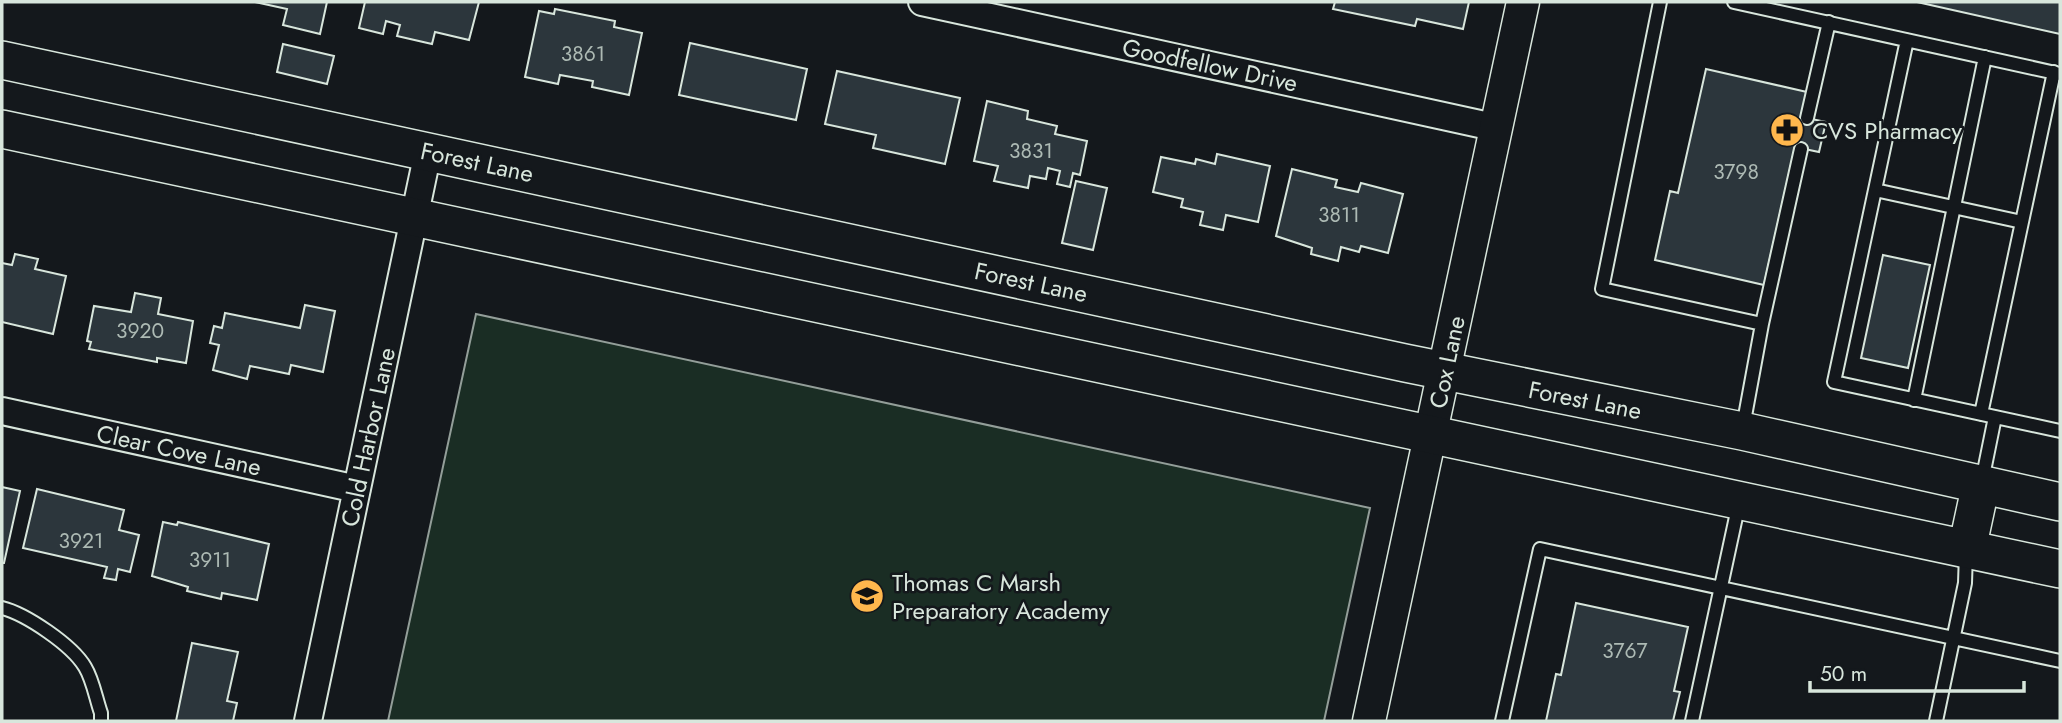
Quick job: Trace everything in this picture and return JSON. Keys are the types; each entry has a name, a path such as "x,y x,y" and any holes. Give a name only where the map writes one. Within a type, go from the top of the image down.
{"main road":[{"name":"Forest Lane","path":"2,60 1444,371 1742,431 2060,502"},
{"path":"2,130 2060,569"},
{"path":"1966,549 1981,484"}],"street":[{"name":"Goodfellow Drive","path":"922,2 1498,128"},
{"name":"Cox Lane","path":"1369,721 1523,2"},
{"name":"Cold Harbor Lane","path":"309,721 428,152"},
{"name":"Clear Cove Lane","path":"2,411 357,489"}],"lane":[{"path":"1660,2 1602,289 1762,324"},
{"path":"1734,2 2057,73 1981,414"},
{"path":"1807,118 1829,23"},
{"path":"1907,40 1835,382 2060,431"},
{"path":"1913,400 1986,57"},
{"path":"1742,431 1762,324 1801,149"},
{"path":"1875,190 2022,222"},
{"path":"1981,484 1995,417"},
{"path":"1692,721 1740,500"},
{"path":"1502,721 1539,549 2060,661"},
{"path":"1936,721 1965,583 1966,549"},
{"path":"2,608 55,635 85,666 101,713 101,721"}],"green space":[{"name":"Thomas C Marsh Preparatory Academy","path":"476,314 1370,508 1324,721 388,721"}],"building":[{"path":"255,2 327,2 320,34 283,25 287,9"},
{"path":"365,2 479,2 469,40 435,32 432,44 397,36 400,25 386,21 383,34 359,28"},
{"path":"1335,2 1469,2 1463,29 1417,19 1415,26 1333,9"},
{"path":"1917,2 2060,2 2060,34"},
{"path":"555,9 615,21 614,27 642,33 629,95 592,87 593,81 560,75 558,84 525,77 539,11 554,14"},
{"path":"690,43 807,69 796,120 679,95"},
{"path":"283,44 334,56 327,84 277,72"},
{"name":"CVS Pharmacy","path":"1706,69 1807,92 1802,117 1826,122 1819,152 1795,147 1764,285 1655,260 1670,191 1678,193"},
{"path":"837,71 960,98 945,164 873,148 876,135 825,124"},
{"path":"987,101 1028,111 1027,119 1057,126 1055,134 1087,141 1080,175 1073,173 1070,187 1057,184 1060,171 1048,168 1046,179 1030,176 1028,188 994,181 998,166 974,161"},
{"path":"1217,154 1270,166 1258,222 1226,215 1223,230 1200,225 1203,212 1181,207 1183,199 1153,192 1161,157 1195,164 1196,159 1215,164"},
{"path":"1292,169 1337,180 1335,187 1358,192 1361,183 1403,194 1388,253 1361,246 1359,252 1341,247 1338,261 1311,254 1312,248 1276,236"},
{"path":"1076,181 1107,188 1093,250 1062,243"},
{"path":"15,254 38,259 35,269 66,276 53,334 2,322 2,263 12,265"},
{"path":"1883,255 1930,265 1908,368 1861,358"},
{"path":"135,293 161,298 158,314 193,321 186,363 157,358 157,362 89,349 91,342 87,341 94,306 131,312"},
{"path":"305,305 335,311 323,372 291,365 289,374 250,366 247,379 213,370 219,345 210,343 214,326 222,328 225,313 300,328"},
{"path":"2,487 20,491 4,563 2,563"},
{"path":"37,489 124,510 119,530 139,535 130,572 118,569 116,580 104,578 107,567 23,548"},
{"path":"163,522 177,525 178,522 269,544 257,600 222,593 221,599 187,591 188,587 152,576"},
{"path":"1576,603 1688,627 1674,691 1680,692 1673,721 1546,721 1556,674 1561,675"},
{"path":"192,643 238,652 227,701 237,703 233,721 176,721"}],"place":[{"name":"CVS Pharmacy","path":"1787,130"},
{"name":"Thomas C Marsh Preparatory Academy","path":"867,596"}]}
